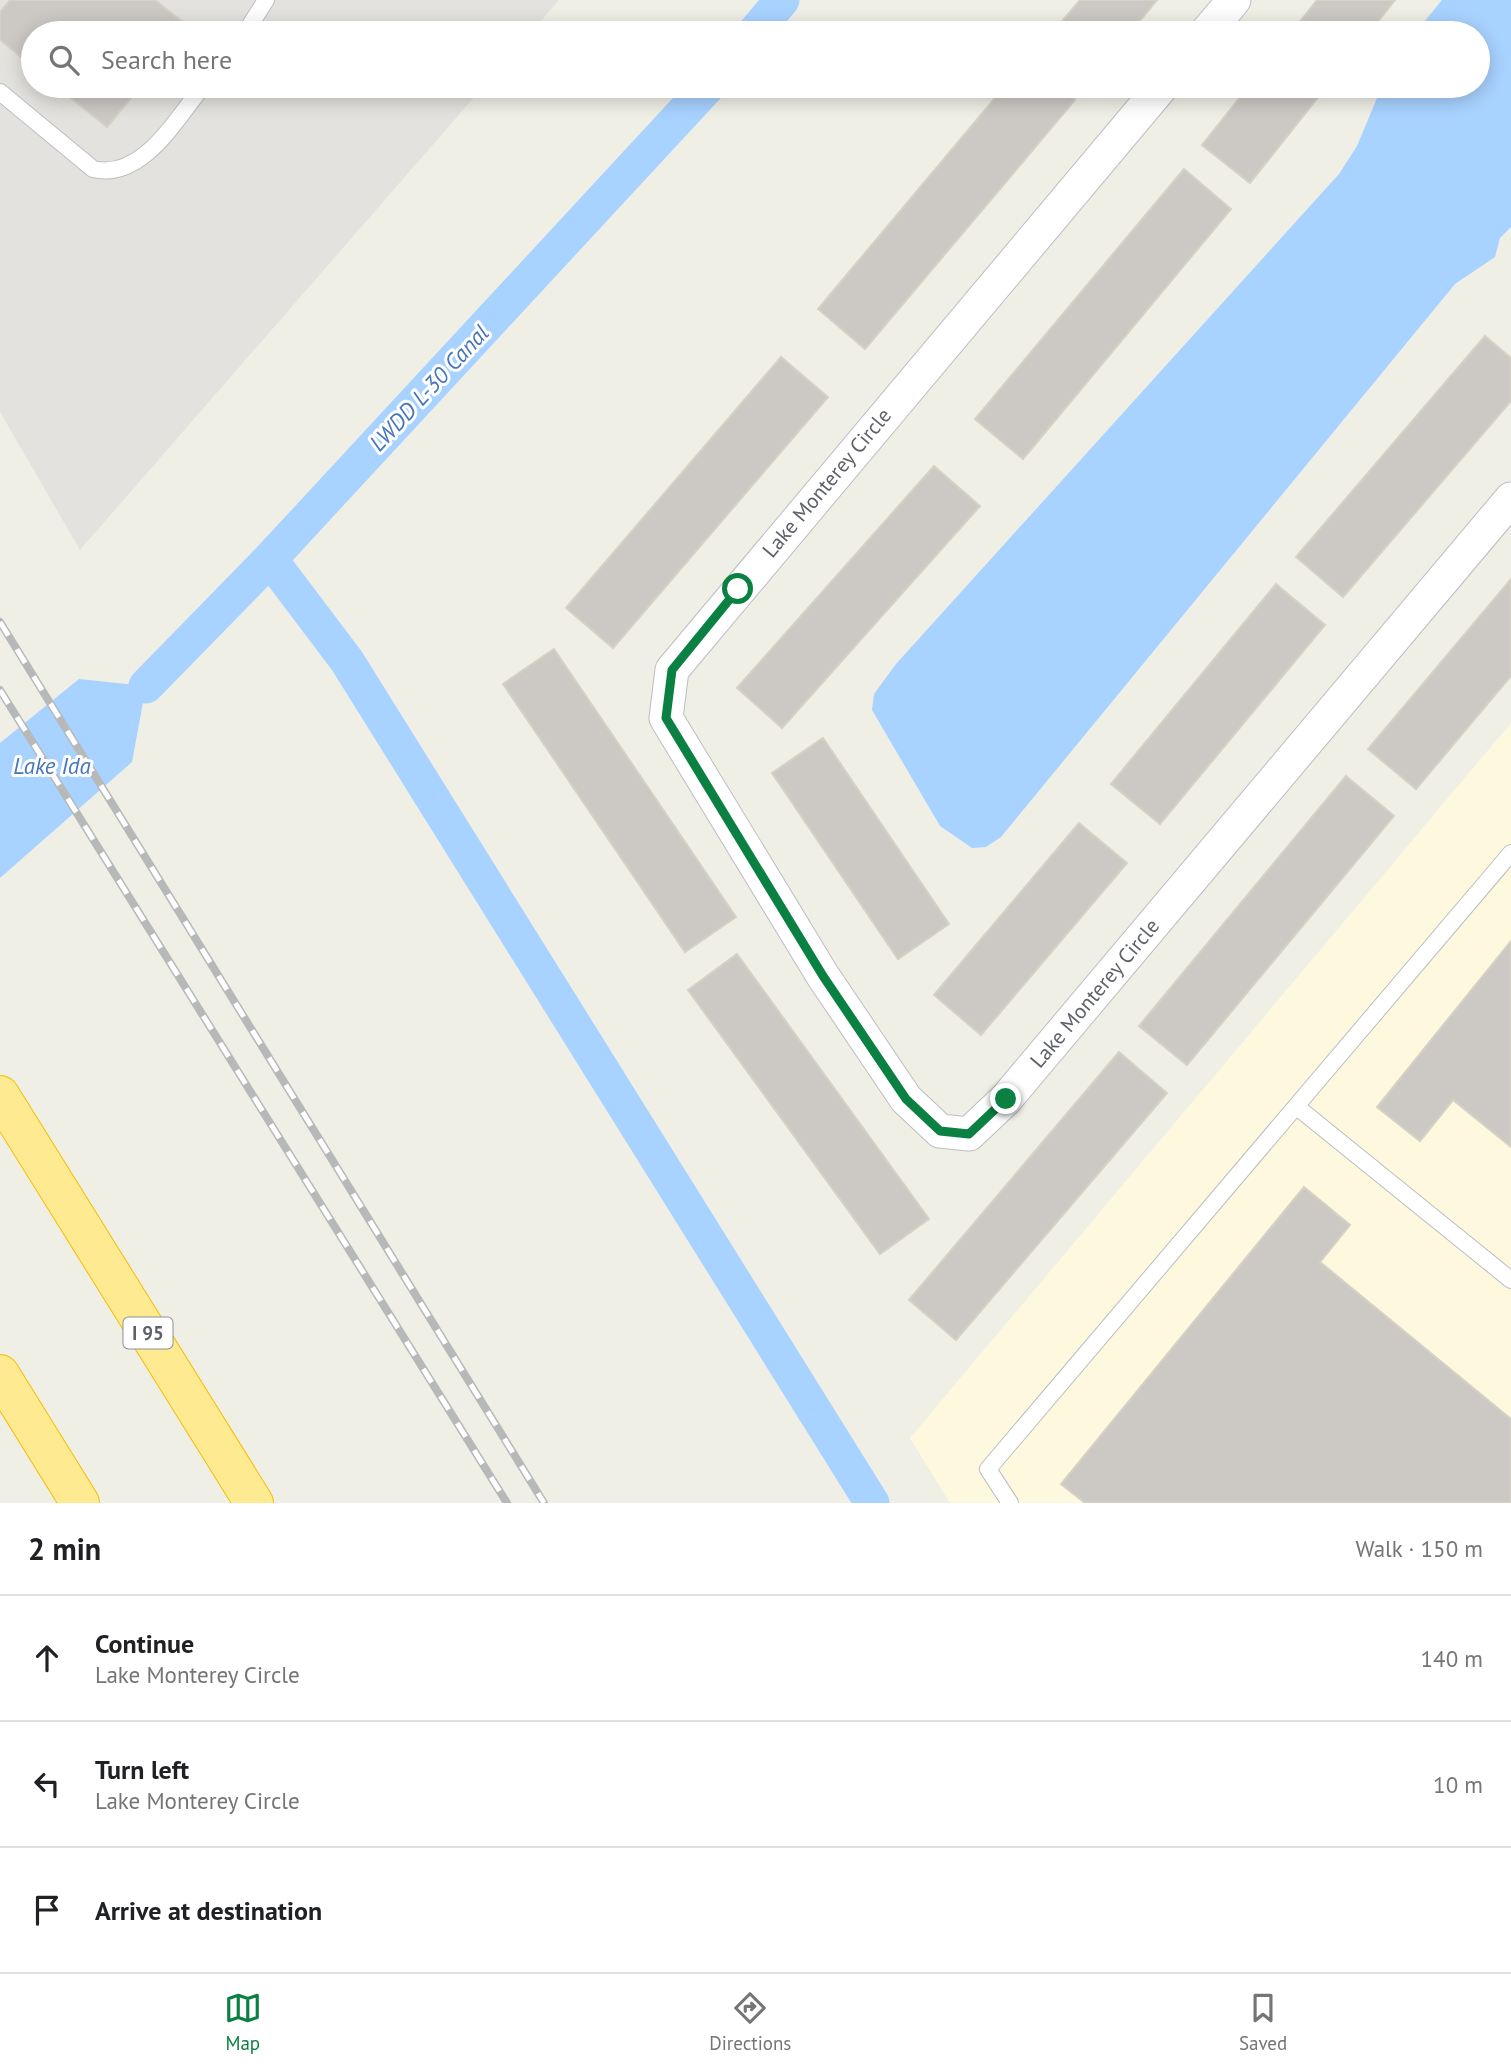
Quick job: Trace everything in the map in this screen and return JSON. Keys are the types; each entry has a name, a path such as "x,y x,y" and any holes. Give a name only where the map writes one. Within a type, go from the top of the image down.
{"highway":[{"name":"I 95","path":"0,1095 254,1503"},
{"path":"0,1374 80,1503"}],"street":[{"path":"1216,21 1234,0"},
{"name":"Lake Monterey Circle","path":"1152,98 672,670 666,718 823,976 906,1099 940,1131 969,1134 1006,1099 1511,499"}],"lane":[{"path":"254,21 265,0"},
{"path":"0,92 93,169 106,172 122,169 146,156 192,98"},
{"path":"1010,1503 988,1469 1511,853"},
{"path":"1297,1107 1511,1280"}],"shaded area":[{"path":"0,0 559,0 541,21 21,21 21,98 474,98 80,550 0,412"},
{"path":"1511,723 1511,1503 950,1503 910,1438"}],"water":[{"path":"1442,0 1511,0 1511,227 1500,238 1495,257 1455,284 1001,837 986,847 972,848 940,826 872,710 874,694 896,664 1339,174 1357,146 1377,98 1490,98 1490,21 1425,21"},
{"name":"Lake Ida","path":"79,679 146,686 132,762 0,878 0,743"}],"building":[{"path":"10,0 155,0 181,21 21,21 21,57 0,40 0,12"},
{"path":"1080,0 1157,0 1140,21 1062,21"},
{"path":"1317,0 1395,0 1378,21 1300,21"},
{"path":"71,98 131,98 107,127"},
{"path":"995,98 1075,100 865,349 818,309"},
{"path":"1239,98 1317,98 1250,183 1202,145"},
{"path":"1184,169 1231,209 1023,459 975,419"},
{"path":"1485,336 1511,358 1511,401 1343,597 1296,557"},
{"path":"781,357 828,397 613,648 566,608"},
{"path":"934,466 980,506 782,728 737,688"},
{"path":"1511,579 1511,676 1416,789 1368,749"},
{"path":"1276,584 1325,625 1160,824 1111,784"},
{"path":"554,649 736,917 685,952 503,684"},
{"path":"823,738 949,924 898,959 772,773"},
{"path":"1346,776 1394,816 1187,1065 1139,1026"},
{"path":"1079,823 1127,863 981,1035 934,995"},
{"path":"1511,941 1511,1147 1453,1100 1420,1141 1377,1107"},
{"path":"737,954 929,1219 880,1254 688,990"},
{"path":"1119,1052 1167,1093 956,1340 909,1300"},
{"path":"1304,1187 1350,1225 1320,1262 1511,1419 1511,1503 1085,1503 1061,1484"}],"waterway":[{"name":"LWDD L-30 Canal","path":"764,21 782,0"},
{"name":"LWDD L-30 Canal","path":"146,686 270,559 697,98"},
{"path":"270,559 347,661 872,1503"}],"railway":[{"path":"0,622 544,1503"},
{"path":"0,690 507,1503"}],"route":[{"path":"738,589 672,670 666,718 823,976 906,1099 940,1131 969,1134 1006,1099"}]}
